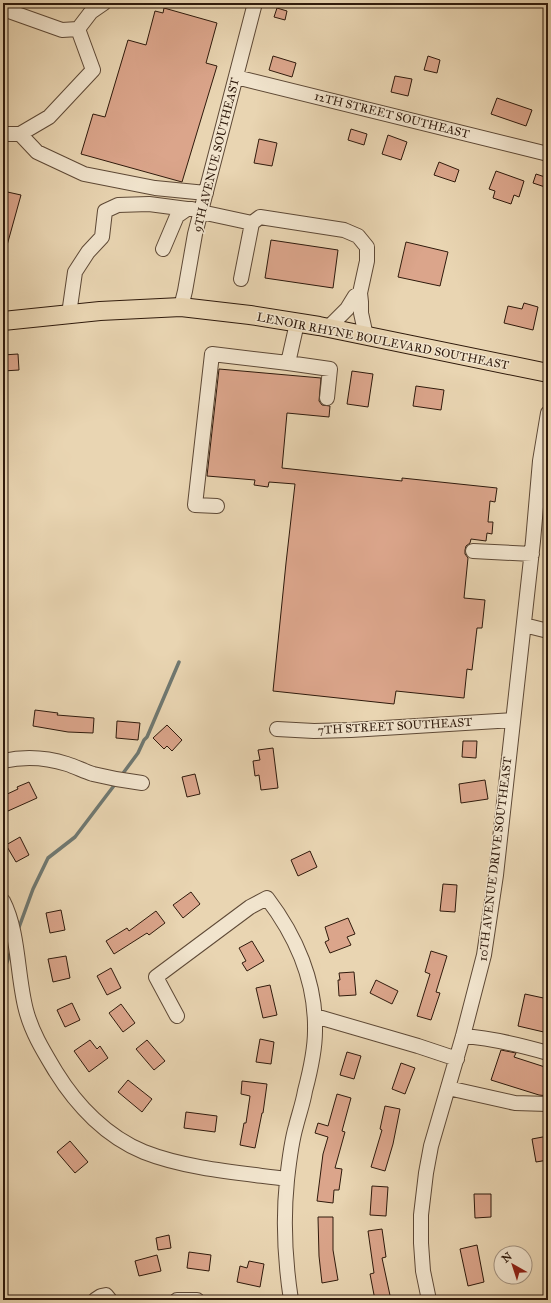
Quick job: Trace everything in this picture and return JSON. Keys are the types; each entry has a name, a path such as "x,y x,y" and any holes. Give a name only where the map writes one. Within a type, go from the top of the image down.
{"main road":[{"name":"LENOIR RHYNE BOULEVARD SOUTHEAST","path":"3,321 148,308 180,308 250,315 297,322 548,373"}],"street":[{"path":"3,9 62,30 78,28 91,12 104,3"},
{"name":"9TH AVENUE SOUTHEAST","path":"180,308 185,291 195,234 196,210 206,193 254,3"},
{"path":"3,134 20,134 49,116 92,70 78,28"},
{"name":"12TH STREET SOUTHEAST","path":"236,77 548,154"},
{"path":"20,134 37,152 84,174 155,188 206,193"},
{"path":"69,314 75,272 88,252 102,237 105,210 118,205 148,204 196,210 252,223"},
{"path":"163,249 177,216 196,210"},
{"path":"242,279 252,223 260,217 344,230 358,236 366,247 367,261 360,293 362,302 361,313 366,336"},
{"path":"328,328 346,309 355,296 360,293"},
{"path":"288,363 297,322"},
{"path":"217,506 195,505 212,354 330,369 328,398"},
{"name":"10TH AVENUE DRIVE SOUTHEAST","path":"429,1300 423,1271 421,1243 421,1215 426,1173 431,1146 457,1059 484,955 496,875 512,720 532,554 540,461 548,413"},
{"path":"473,551 532,554"},
{"path":"524,625 548,631"},
{"name":"7TH STREET SOUTHEAST","path":"277,729 314,731 351,730 512,720"},
{"path":"3,761 18,758 43,758 68,764 91,773 110,778 142,782"},
{"path":"177,1016 156,977 250,907 267,898 285,924 299,952 310,986 315,1016 315,1033 311,1065 295,1127 287,1179 285,1212 286,1250 288,1280 292,1300"},
{"path":"3,901 11,920 23,999 32,1030 62,1081 96,1122 126,1144 161,1158 210,1168 287,1179"},
{"path":"315,1016 457,1059"},
{"path":"463,1036 518,1044 548,1052"},
{"path":"448,1088 515,1103 548,1104"},
{"path":"96,1300 101,1296 106,1295 110,1300"},
{"path":"177,1300 197,1300"}],"building":[{"path":"164,8 217,23 206,63 217,66 182,182 81,154 93,114 105,117 128,40 146,45 155,11 163,13"},
{"path":"277,8 287,11 285,20 274,17"},
{"path":"273,56 296,63 292,77 269,70"},
{"path":"428,56 440,60 437,73 424,70"},
{"path":"395,76 412,79 408,96 391,92"},
{"path":"497,98 532,110 526,126 491,114"},
{"path":"351,129 367,134 364,145 348,140"},
{"path":"388,135 407,142 401,160 382,154"},
{"path":"259,139 277,143 272,166 254,163"},
{"path":"439,162 459,170 455,182 434,175"},
{"path":"496,171 524,181 519,197 514,195 511,204 493,198 495,191 489,189"},
{"path":"536,174 548,178 548,188 533,183"},
{"path":"3,191 21,195 6,249 3,248"},
{"path":"271,240 338,250 333,288 265,278"},
{"path":"406,242 448,252 440,286 398,277"},
{"path":"524,303 538,307 533,330 504,323 508,306 522,309"},
{"path":"18,354 19,370 3,371 3,355"},
{"path":"219,369 321,378 319,401 322,405 330,406 329,417 287,413 282,468 402,481 402,478 497,488 495,502 490,501 488,522 493,522 492,534 487,533 486,541 471,539 465,550 465,554 468,558 464,598 485,600 482,628 477,628 472,670 467,669 464,698 396,691 394,704 273,691 295,484 269,482 268,487 254,485 255,480 207,476"},
{"path":"352,371 373,374 368,407 347,404"},
{"path":"416,386 444,390 441,410 413,406"},
{"path":"35,710 58,713 57,715 94,718 93,733 68,732 33,726"},
{"path":"117,721 140,723 138,740 116,738"},
{"path":"167,725 182,740 172,751 167,746 164,749 153,738"},
{"path":"463,741 477,741 476,758 462,757"},
{"path":"273,748 278,788 261,790 259,775 255,776 253,761 260,760 258,750"},
{"path":"195,774 200,794 187,797 182,777"},
{"path":"485,780 488,799 461,803 459,784"},
{"path":"29,782 37,798 8,811 3,800 3,796 18,789 17,787"},
{"path":"20,837 29,855 16,862 6,845"},
{"path":"310,851 317,867 298,876 291,860"},
{"path":"443,884 457,885 455,912 440,911"},
{"path":"191,892 200,904 183,918 173,905"},
{"path":"61,910 65,930 50,933 46,913"},
{"path":"156,911 165,923 149,935 147,933 114,954 106,941 127,928 129,931"},
{"path":"348,918 355,934 347,937 351,945 330,953 325,942 329,940 325,927"},
{"path":"252,941 264,961 247,971 242,963 246,961 239,948"},
{"path":"431,951 447,956 436,992 440,993 431,1020 417,1016 430,974 425,972"},
{"path":"66,956 70,978 53,982 48,959"},
{"path":"111,968 121,988 107,995 97,976"},
{"path":"354,972 356,995 339,996 339,973"},
{"path":"376,980 398,991 392,1004 370,993"},
{"path":"270,985 277,1015 263,1018 256,988"},
{"path":"525,994 548,999 548,1033 518,1026"},
{"path":"72,1003 80,1020 65,1027 57,1010"},
{"path":"121,1004 135,1023 123,1032 109,1013"},
{"path":"260,1039 274,1042 271,1064 256,1062"},
{"path":"90,1040 97,1049 100,1046 108,1058 89,1072 74,1051"},
{"path":"147,1040 165,1061 154,1070 136,1049"},
{"path":"501,1050 516,1053 514,1057 548,1068 548,1096 539,1095 491,1080"},
{"path":"347,1052 361,1056 354,1079 340,1075"},
{"path":"401,1063 415,1068 405,1094 392,1089"},
{"path":"128,1080 152,1099 142,1112 118,1092"},
{"path":"242,1081 267,1084 263,1113 255,1148 240,1145 244,1123 246,1123 250,1096 241,1094"},
{"path":"337,1094 351,1098 342,1131 345,1132 335,1168 342,1169 339,1190 334,1190 333,1203 317,1201 323,1154 328,1137 315,1133 318,1123 328,1126"},
{"path":"385,1106 400,1109 393,1144 385,1171 371,1167 382,1130 380,1129"},
{"path":"186,1112 217,1116 215,1132 184,1128"},
{"path":"548,1136 548,1160 536,1162 532,1139"},
{"path":"70,1141 88,1162 75,1173 57,1152"},
{"path":"372,1186 388,1187 386,1216 370,1215"},
{"path":"474,1194 491,1194 491,1217 475,1218"},
{"path":"318,1217 333,1217 333,1250 338,1280 322,1283 319,1256"},
{"path":"382,1229 386,1257 382,1258 391,1300 375,1300 370,1274 374,1273 368,1231"},
{"path":"169,1235 171,1248 158,1250 156,1238"},
{"path":"477,1245 484,1282 468,1286 460,1249"},
{"path":"189,1252 211,1255 209,1271 187,1268"},
{"path":"157,1255 161,1271 139,1276 135,1261"},
{"path":"249,1261 264,1264 260,1287 237,1282 240,1266 247,1268"}],"waterway":[{"path":"121,776 138,753 147,737 179,662"},
{"path":"18,930 33,889 48,858 75,837 116,783"},
{"path":"3,973 11,951"}]}
